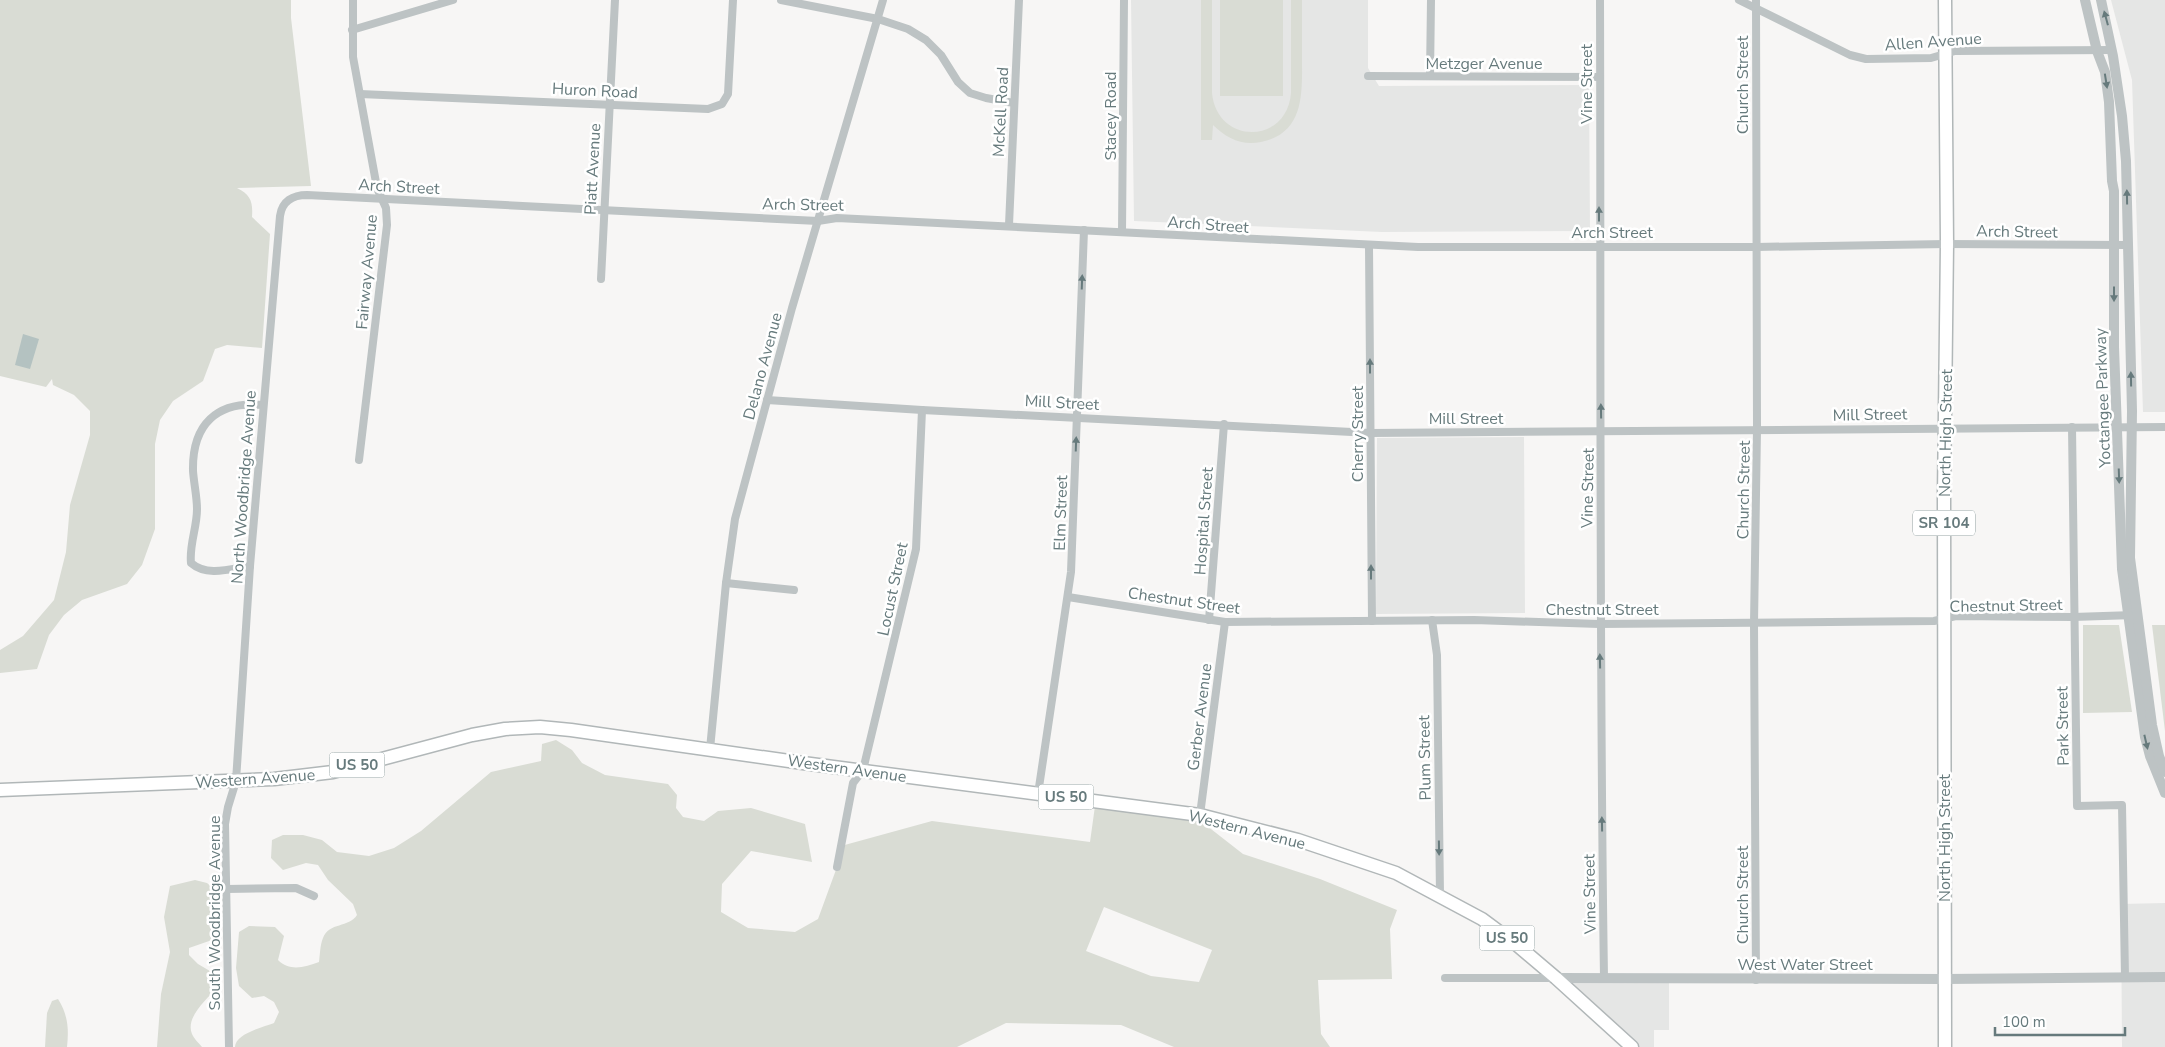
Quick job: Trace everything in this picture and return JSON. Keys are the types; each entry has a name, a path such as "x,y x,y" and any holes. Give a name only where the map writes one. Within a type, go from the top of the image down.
{"main road":[{"name":"North High Street","path":"1945,0 1948,244 1944,620 1945,1047"},
{"name":"Western Avenue","path":"0,790 274,779 333,772 472,735 505,729 540,727 1200,815 1298,840 1343,854 1396,873 1440,896 1482,919 1516,945 1556,978 1632,1047"}],"street":[{"name":"Fairway Avenue","path":"353,0 353,57 377,188 386,208 386,225 359,460"},
{"path":"352,30 453,0"},
{"name":"Piatt Avenue","path":"600,279 614,0"},
{"name":"Huron Road","path":"360,94 708,109 722,104 728,94 732,0"},
{"path":"781,0 878,19 908,29 926,40 941,56 958,82 970,93 1014,103"},
{"name":"Delano Avenue","path":"710,749 734,519 883,0"},
{"name":"McKell Road","path":"1009,225 1019,0"},
{"name":"Stacey Road","path":"1122,232 1124,0"},
{"path":"1430,76 1431,0"},
{"name":"Vine Street","path":"1600,0 1599,246 1602,431 1600,624 1604,977"},
{"name":"Allen Avenue","path":"1739,0 1756,4 1855,57 1866,59 1931,58 1955,51 2112,50"},
{"name":"Yoctangee Parkway","path":"2085,0 2097,51 2105,72 2109,102 2114,191 2114,347 2122,569 2152,725 2165,772"},
{"name":"Yoctangee Parkway","path":"2101,0 2112,50 2122,116 2126,161 2132,427 2130,558 2132,615 2145,737 2156,774 2165,793"},
{"name":"Church Street","path":"1756,4 1757,429 1754,624 1756,980"},
{"name":"Metzger Avenue","path":"1368,76 1600,77"},
{"name":"Arch Street","path":"289,199 299,195 307,195 818,221 837,218 1009,225 1370,246 1756,247 1948,244 2128,245"},
{"name":"North Woodbridge Avenue","path":"236,781 262,405 281,210 289,199"},
{"name":"Elm Street","path":"1038,794 1068,598 1084,230"},
{"name":"Cherry Street","path":"1370,246 1372,621"},
{"name":"Mill Street","path":"767,400 922,410 1077,416 1371,432 2165,427"},
{"path":"250,566 210,572 198,569 191,563 190,553 196,526 197,508 193,470 196,445 212,415 229,406 262,405"},
{"name":"Locust Street","path":"837,868 853,783 863,770 916,549 922,410"},
{"name":"Hospital Street","path":"1209,620 1224,424"},
{"name":"Park Street","path":"2072,428 2077,806 2122,805 2125,977"},
{"path":"726,583 794,590"},
{"name":"Chestnut Street","path":"1068,598 1225,622 1432,620 1600,624 1754,624 1944,620 1956,616 2073,617 2132,615"},
{"name":"Plum Street","path":"1432,620 1437,655 1440,896"},
{"name":"Gerber Avenue","path":"1200,815 1225,622"},
{"name":"South Woodbridge Avenue","path":"229,1047 225,824 236,781"},
{"path":"227,889 296,888 314,896"},
{"name":"West Water Street","path":"1445,978 1604,977 1756,980 1945,980 2165,977"}],"shaded area":[{"path":"0,0 291,0 291,18 311,186 237,188 250,199 252,217 270,234 262,348 227,345 215,349 203,381 173,401 160,420 155,444 155,529 142,565 127,584 82,600 64,615 49,635 37,669 0,673 0,650 23,636 54,600 66,552 70,505 90,435 90,411 74,395 53,385 52,379 46,387 0,376"},
{"path":"1131,0 1368,0 1368,68 1379,86 1589,85 1590,231 1382,232 1134,221"},
{"path":"1201,0 1212,0 1212,93 1217,110 1226,122 1238,130 1252,132 1266,130 1278,122 1287,110 1291,93 1291,0 1302,0 1301,98 1293,121 1286,130 1275,137 1261,142 1241,142 1223,134 1213,125 1212,140 1201,140"},
{"path":"1220,0 1283,0 1283,96 1220,96"},
{"path":"2111,0 2165,0 2165,412 2143,412 2132,80"},
{"path":"23,334 39,339 30,369 15,365"},
{"path":"1524,437 1525,613 1376,614 1377,438"},
{"path":"2083,625 2119,625 2132,712 2083,713"},
{"path":"2152,625 2165,625 2165,731"},
{"path":"556,740 572,750 582,763 605,775 668,784 677,795 676,808 683,817 704,821 718,811 751,808 805,824 812,862 751,851 722,884 721,912 748,928 795,932 818,919 837,867 841,846 932,821 1090,842 1095,806 1202,822 1243,854 1320,879 1397,910 1390,929 1392,979 1318,980 1321,1034 1330,1047 1174,1047 1121,1025 1006,1023 957,1047 235,1047 236,1042 244,1035 274,1023 279,1012 274,1002 264,996 252,998 239,986 236,968 239,932 249,926 275,927 284,936 278,960 288,966 303,967 319,962 323,938 330,929 349,922 357,915 353,904 328,880 318,865 306,863 283,870 271,858 272,840 283,835 303,835 322,840 337,852 369,856 394,848 421,831 491,772 541,761 542,744","holes":["1104,907 1212,950 1199,982 1151,976 1086,951"]},
{"path":"195,880 207,883 217,892 218,929 212,940 189,948 189,955 198,964 215,974 218,987 198,1009 192,1021 192,1034 202,1047 157,1047 161,994 170,952 164,917 170,886"},
{"path":"2165,903 2165,1047 2122,1047 2121,904"},
{"path":"1568,981 1669,982 1669,1030 1654,1030 1654,1047 1639,1047"},
{"path":"58,999 67,1022 67,1047 45,1047 47,1013 52,1001"}]}
